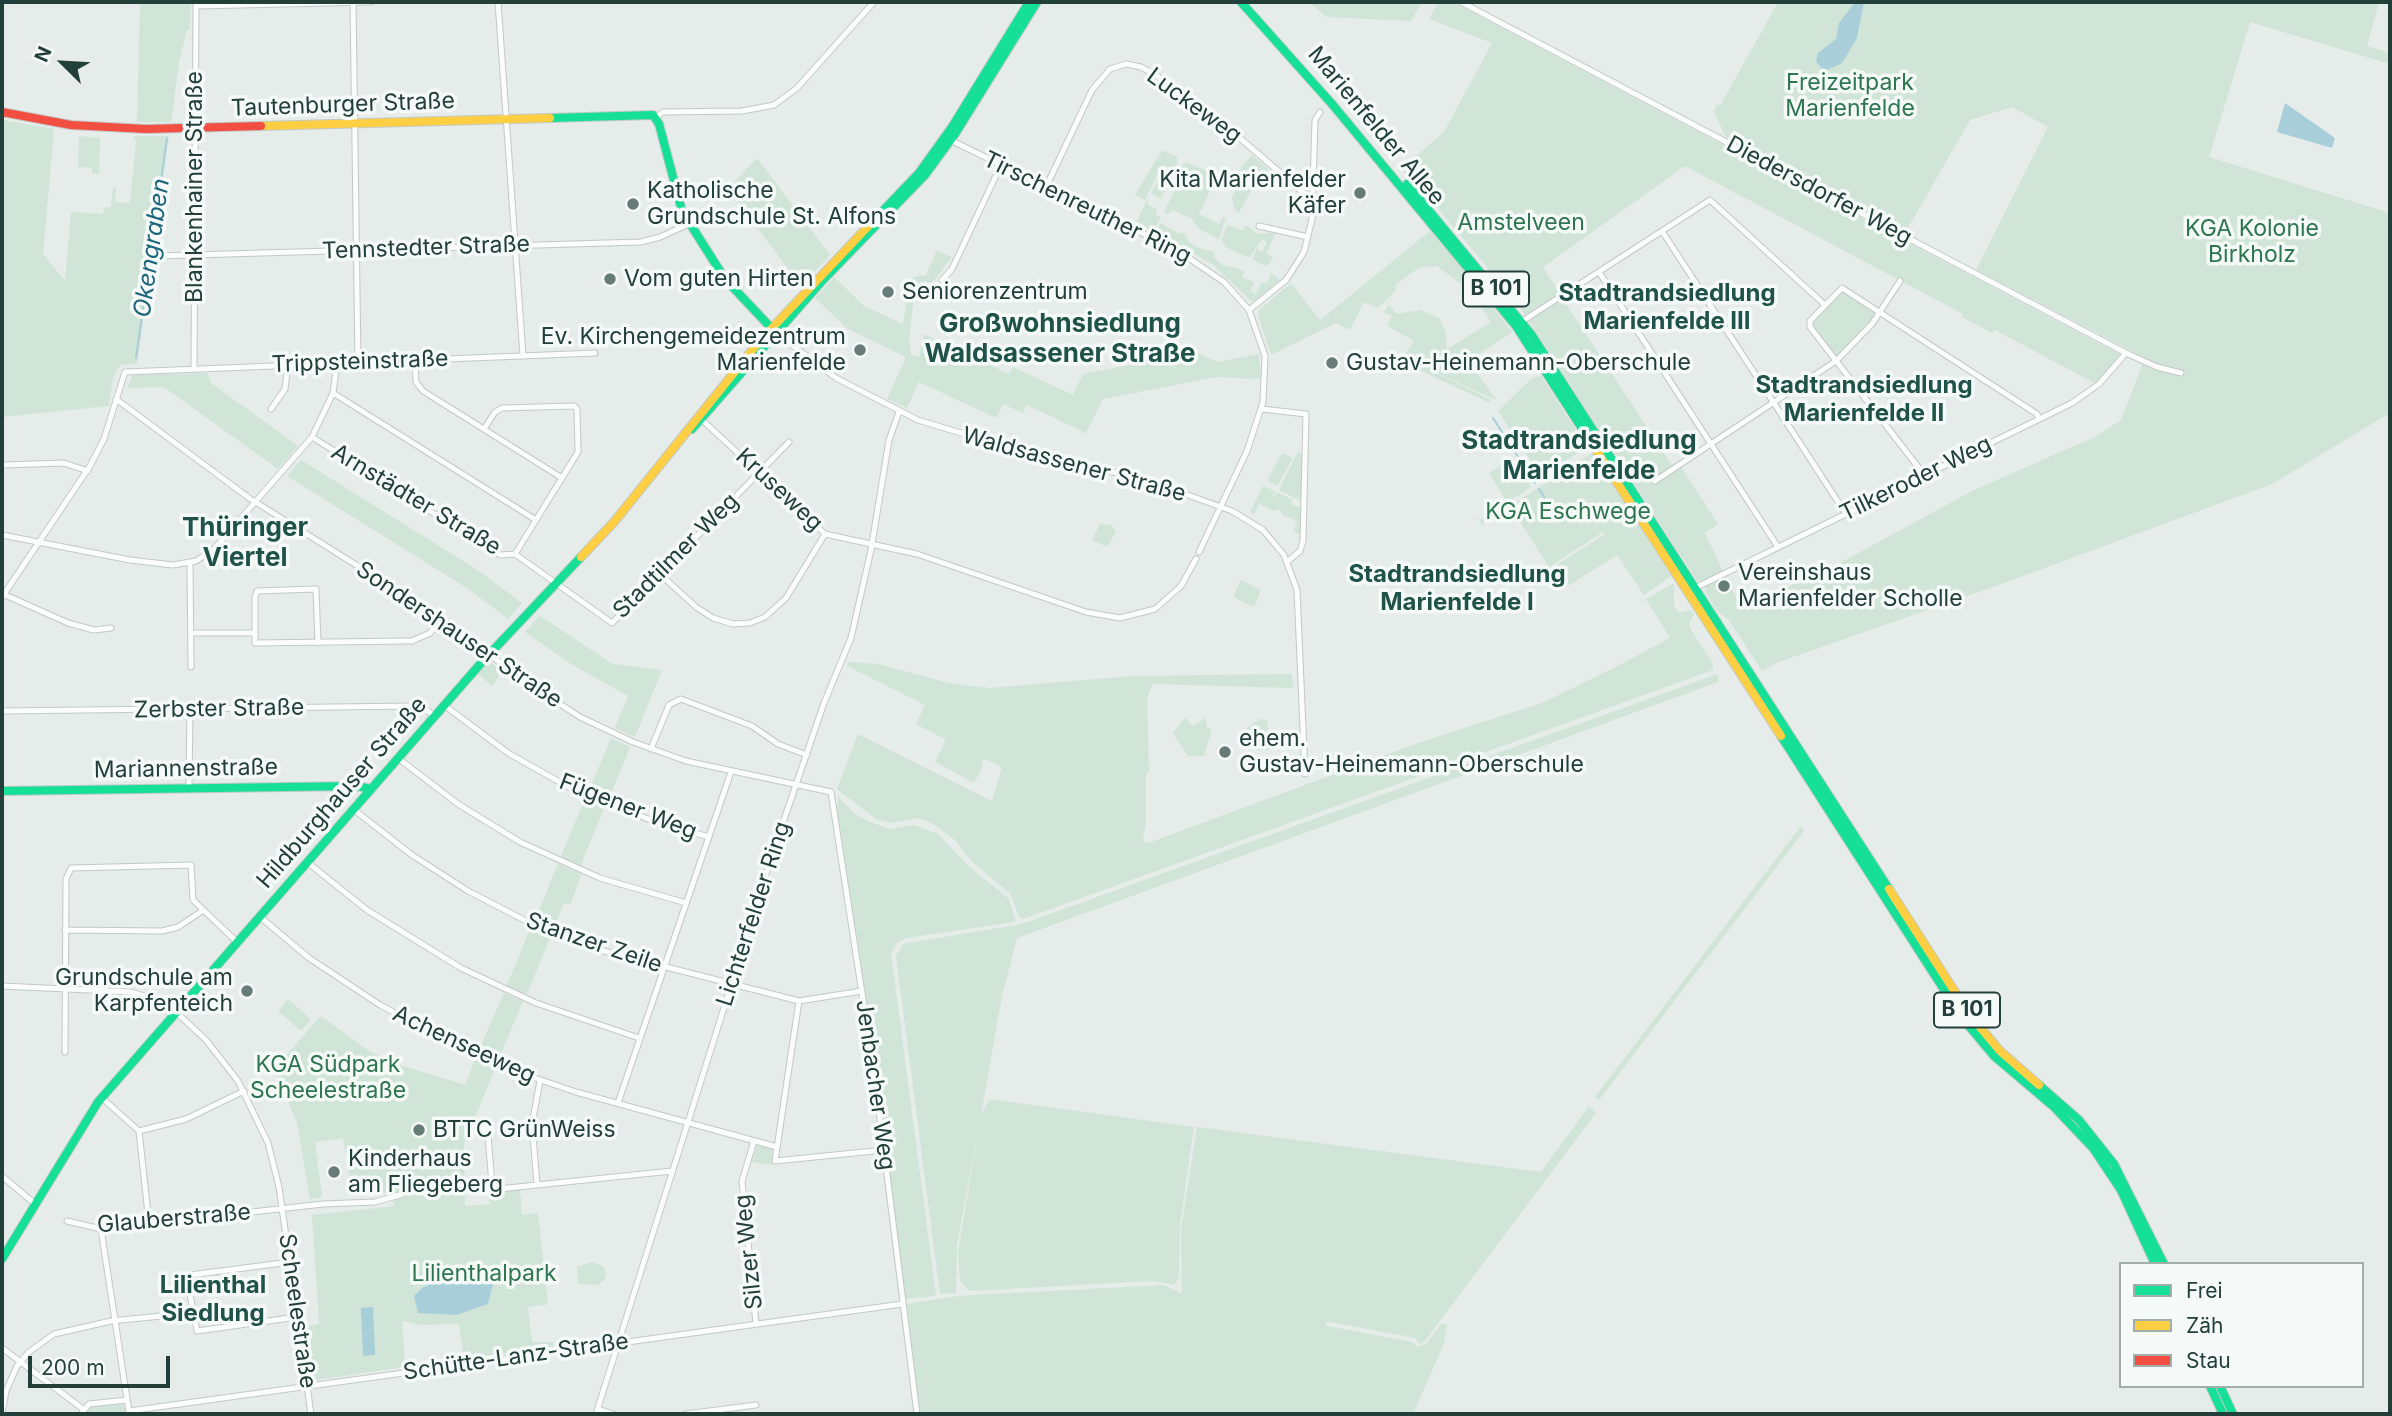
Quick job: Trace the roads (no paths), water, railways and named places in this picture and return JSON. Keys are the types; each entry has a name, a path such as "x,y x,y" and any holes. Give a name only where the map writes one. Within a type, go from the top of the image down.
{"main road":[{"name":"Hildburghauser Straße","path":"948,139 1029,2"},
{"name":"Hildburghauser Straße","path":"2,1259 102,1098 489,654 614,522 681,437 774,331 919,173 948,139 1037,2"},
{"name":"Marienfelder Allee","path":"1247,3 1445,227 1521,322 1694,588 1714,625"},
{"name":"Marienfelder Allee","path":"1247,3 1503,308 1714,625"},
{"name":"Tautenburger Straße","path":"2,112 109,128 656,117"},
{"path":"656,117 682,211 725,279 774,331"},
{"name":"B 101","path":"1714,625 1963,1019 1994,1056 2063,1116 2093,1148 2121,1190 2154,1262"},
{"name":"B 101","path":"1714,625 1969,1014 2000,1051 2060,1102 2099,1143 2127,1185 2163,1262"},
{"name":"Mariannenstraße","path":"2,791 370,789"},
{"path":"2211,1388 2223,1414"},
{"path":"2221,1388 2233,1414"}],"street":[{"path":"353,2 358,362"},
{"path":"196,4 371,2"},
{"path":"498,2 523,356"},
{"path":"656,117 663,112 742,111 774,105 797,88 874,2"},
{"name":"Diedersdorfer Weg","path":"1461,2 2126,353 2157,367 2181,373"},
{"name":"Blankenhainer Straße","path":"194,368 196,4"},
{"name":"Luckeweg","path":"1045,187 1092,90 1110,69 1126,64 1141,67 1157,76 1241,139 1305,194 1313,194"},
{"path":"1249,310 1286,280 1299,262 1308,237 1313,194 1315,120 1320,112"},
{"name":"Tirschenreuther Ring","path":"948,139 1186,255 1224,282 1249,310 1265,356 1266,384 1262,409 1250,444 1199,552"},
{"path":"942,280 952,269 1001,165"},
{"path":"1521,322 1710,200 1825,305"},
{"name":"Tennstedter Straße","path":"158,256 641,242 660,237 690,221"},
{"path":"1259,226 1308,237"},
{"path":"1662,231 1846,514"},
{"path":"1599,272 1778,547"},
{"path":"1655,481 1836,361 1881,312 1900,281"},
{"path":"1925,476 1810,327 1810,321 1843,287 2037,414 2039,419"},
{"name":"Waldsassener Straße","path":"774,331 832,376 900,412 1053,461 1133,477 1220,507 1263,530 1288,561 1295,578 1299,606 1304,774"},
{"name":"Trippsteinstraße","path":"116,399 125,372 595,353"},
{"name":"Tilkeroder Weg","path":"1694,588 2039,419 2090,391 2126,353"},
{"path":"415,360 416,382 420,388 562,478"},
{"path":"2,535 130,560 173,565 190,564 214,549 253,501 287,468 312,437 333,393 337,363"},
{"path":"271,409 285,389 288,364"},
{"path":"333,393 536,520"},
{"path":"111,628 94,630 68,623 3,595 88,471 104,439 116,399"},
{"name":"Sondershauser Straße","path":"116,399 253,501 442,619 565,708 651,749 731,772 796,786"},
{"path":"484,429 495,412 502,408 576,406 579,446 515,554"},
{"path":"1262,409 1306,414 1303,541 1300,551 1288,561"},
{"name":"Lichterfelder Ring","path":"597,1412 796,786 853,629 872,545 889,440 900,412"},
{"name":"Kruseweg","path":"699,417 825,534 872,545"},
{"name":"Arnstädter Straße","path":"312,437 500,555 515,554 556,583"},
{"name":"Stadtilmer Weg","path":"556,583 612,623 789,442"},
{"path":"2,465 64,463 88,471"},
{"path":"660,574 692,604 713,618 733,624 750,623 765,617 786,598 825,534"},
{"path":"872,545 930,558 1086,612 1117,618 1147,613 1165,603 1186,578 1196,559"},
{"path":"190,564 191,667"},
{"path":"318,642 318,590 257,591 254,597 255,643 412,641 430,633 442,619"},
{"path":"191,633 255,633"},
{"path":"651,749 669,705 681,699 752,726 778,744 807,755"},
{"name":"Fügener Weg","path":"444,705 508,753 573,790 656,822 709,837"},
{"name":"Zerbster Straße","path":"2,712 415,706 423,707 434,716"},
{"path":"189,789 190,709"},
{"path":"398,758 458,804 520,842 593,875 686,903"},
{"path":"618,1103 731,772"},
{"name":"Jenbacher Weg","path":"796,786 831,794 862,991 917,1414"},
{"name":"Stanzer Zeile","path":"353,809 412,855 500,908 576,942 664,968 732,982 799,1001 862,991"},
{"path":"307,862 383,922 461,968 536,1003 639,1038"},
{"path":"65,1052 66,875 73,867 191,865 191,895 202,911 237,942"},
{"path":"65,930 162,931 178,927 202,911"},
{"name":"Achenseeweg","path":"259,916 309,958 395,1014 484,1060 540,1081 777,1147 775,1161 884,1150"},
{"name":"Scheelestraße","path":"2,986 137,993 153,999 175,1014 212,1046 244,1091 268,1143 282,1208 312,1414"},
{"path":"777,1147 799,1001"},
{"path":"537,1184 532,1124 540,1081"},
{"path":"139,1131 186,1118 244,1091"},
{"path":"102,1098 139,1131 149,1223"},
{"path":"483,1124 488,1136 491,1181 495,1188 672,1171"},
{"name":"Silzer Weg","path":"754,1141 742,1186 756,1324"},
{"path":"2,1175 35,1204"},
{"name":"Scheelestraße","path":"282,1208 375,1202 403,1195"},
{"name":"Glauberstraße","path":"67,1221 101,1228 282,1208"},
{"path":"101,1228 129,1412"},
{"path":"290,1262 190,1275 187,1279 197,1331 297,1317"},
{"name":"Schütte-Lanz-Straße","path":"129,1412 902,1304"},
{"path":"2,1414 8,1384 20,1362 36,1345 59,1332 192,1313"},
{"path":"2,1348 82,1411 89,1404 127,1400"},
{"path":"687,1414 756,1405"},
{"path":"597,1412 613,1414"}],"water":[{"path":"1855,2 1864,2 1857,38 1842,63 1825,71 1816,62 1818,53 1836,39 1839,23"},
{"path":"2285,103 2335,138 2332,148 2277,132"},
{"path":"463,1270 480,1273 493,1284 488,1304 456,1315 418,1313 414,1296 422,1288 441,1275"},
{"path":"373,1307 375,1355 363,1356 361,1308"}],"waterway":[{"name":"Okengraben","path":"136,358 167,138"},
{"path":"1493,418 1535,483"},
{"path":"1539,489 1559,520"}],"place":[{"name":"Kita Marienfelder Käfer","path":"1360,193"},
{"name":"Katholische Grundschule St. Alfons","path":"633,204"},
{"name":"Vom guten Hirten","path":"610,279"},
{"name":"Seniorenzentrum","path":"888,292"},
{"name":"Ev. Kirchengemeidezentrum Marienfelde","path":"860,350"},
{"name":"Gustav-Heinemann-Oberschule","path":"1332,363"},
{"name":"Vereinshaus Marienfelder Scholle","path":"1724,586"},
{"name":"ehem. Gustav-Heinemann-Oberschule","path":"1225,752"},
{"name":"Grundschule am Karpfenteich","path":"247,991"},
{"name":"BTTC GrünWeiss","path":"419,1130"},
{"name":"Kinderhaus am Fliegeberg","path":"334,1172"}],"district":[{"name":"Stadtrandsiedlung Marienfelde III","path":"1667,308"},
{"name":"Großwohnsiedlung Waldsassener Straße","path":"1060,339"},
{"name":"Stadtrandsiedlung Marienfelde II","path":"1864,400"},
{"name":"Stadtrandsiedlung Marienfelde","path":"1579,456"},
{"name":"Thüringer Viertel","path":"245,543"},
{"name":"Stadtrandsiedlung Marienfelde I","path":"1457,589"},
{"name":"Lilienthal Siedlung","path":"213,1300"}],"park label":[{"name":"Freizeitpark Marienfelde","path":"1850,96"},
{"name":"Amstelveen","path":"1521,223"},
{"name":"KGA Kolonie Birkholz","path":"2252,242"},
{"name":"KGA Eschwege","path":"1568,512"},
{"name":"KGA Südpark Scheelestraße","path":"328,1078"},
{"name":"Lilienthalpark","path":"484,1274"}]}
